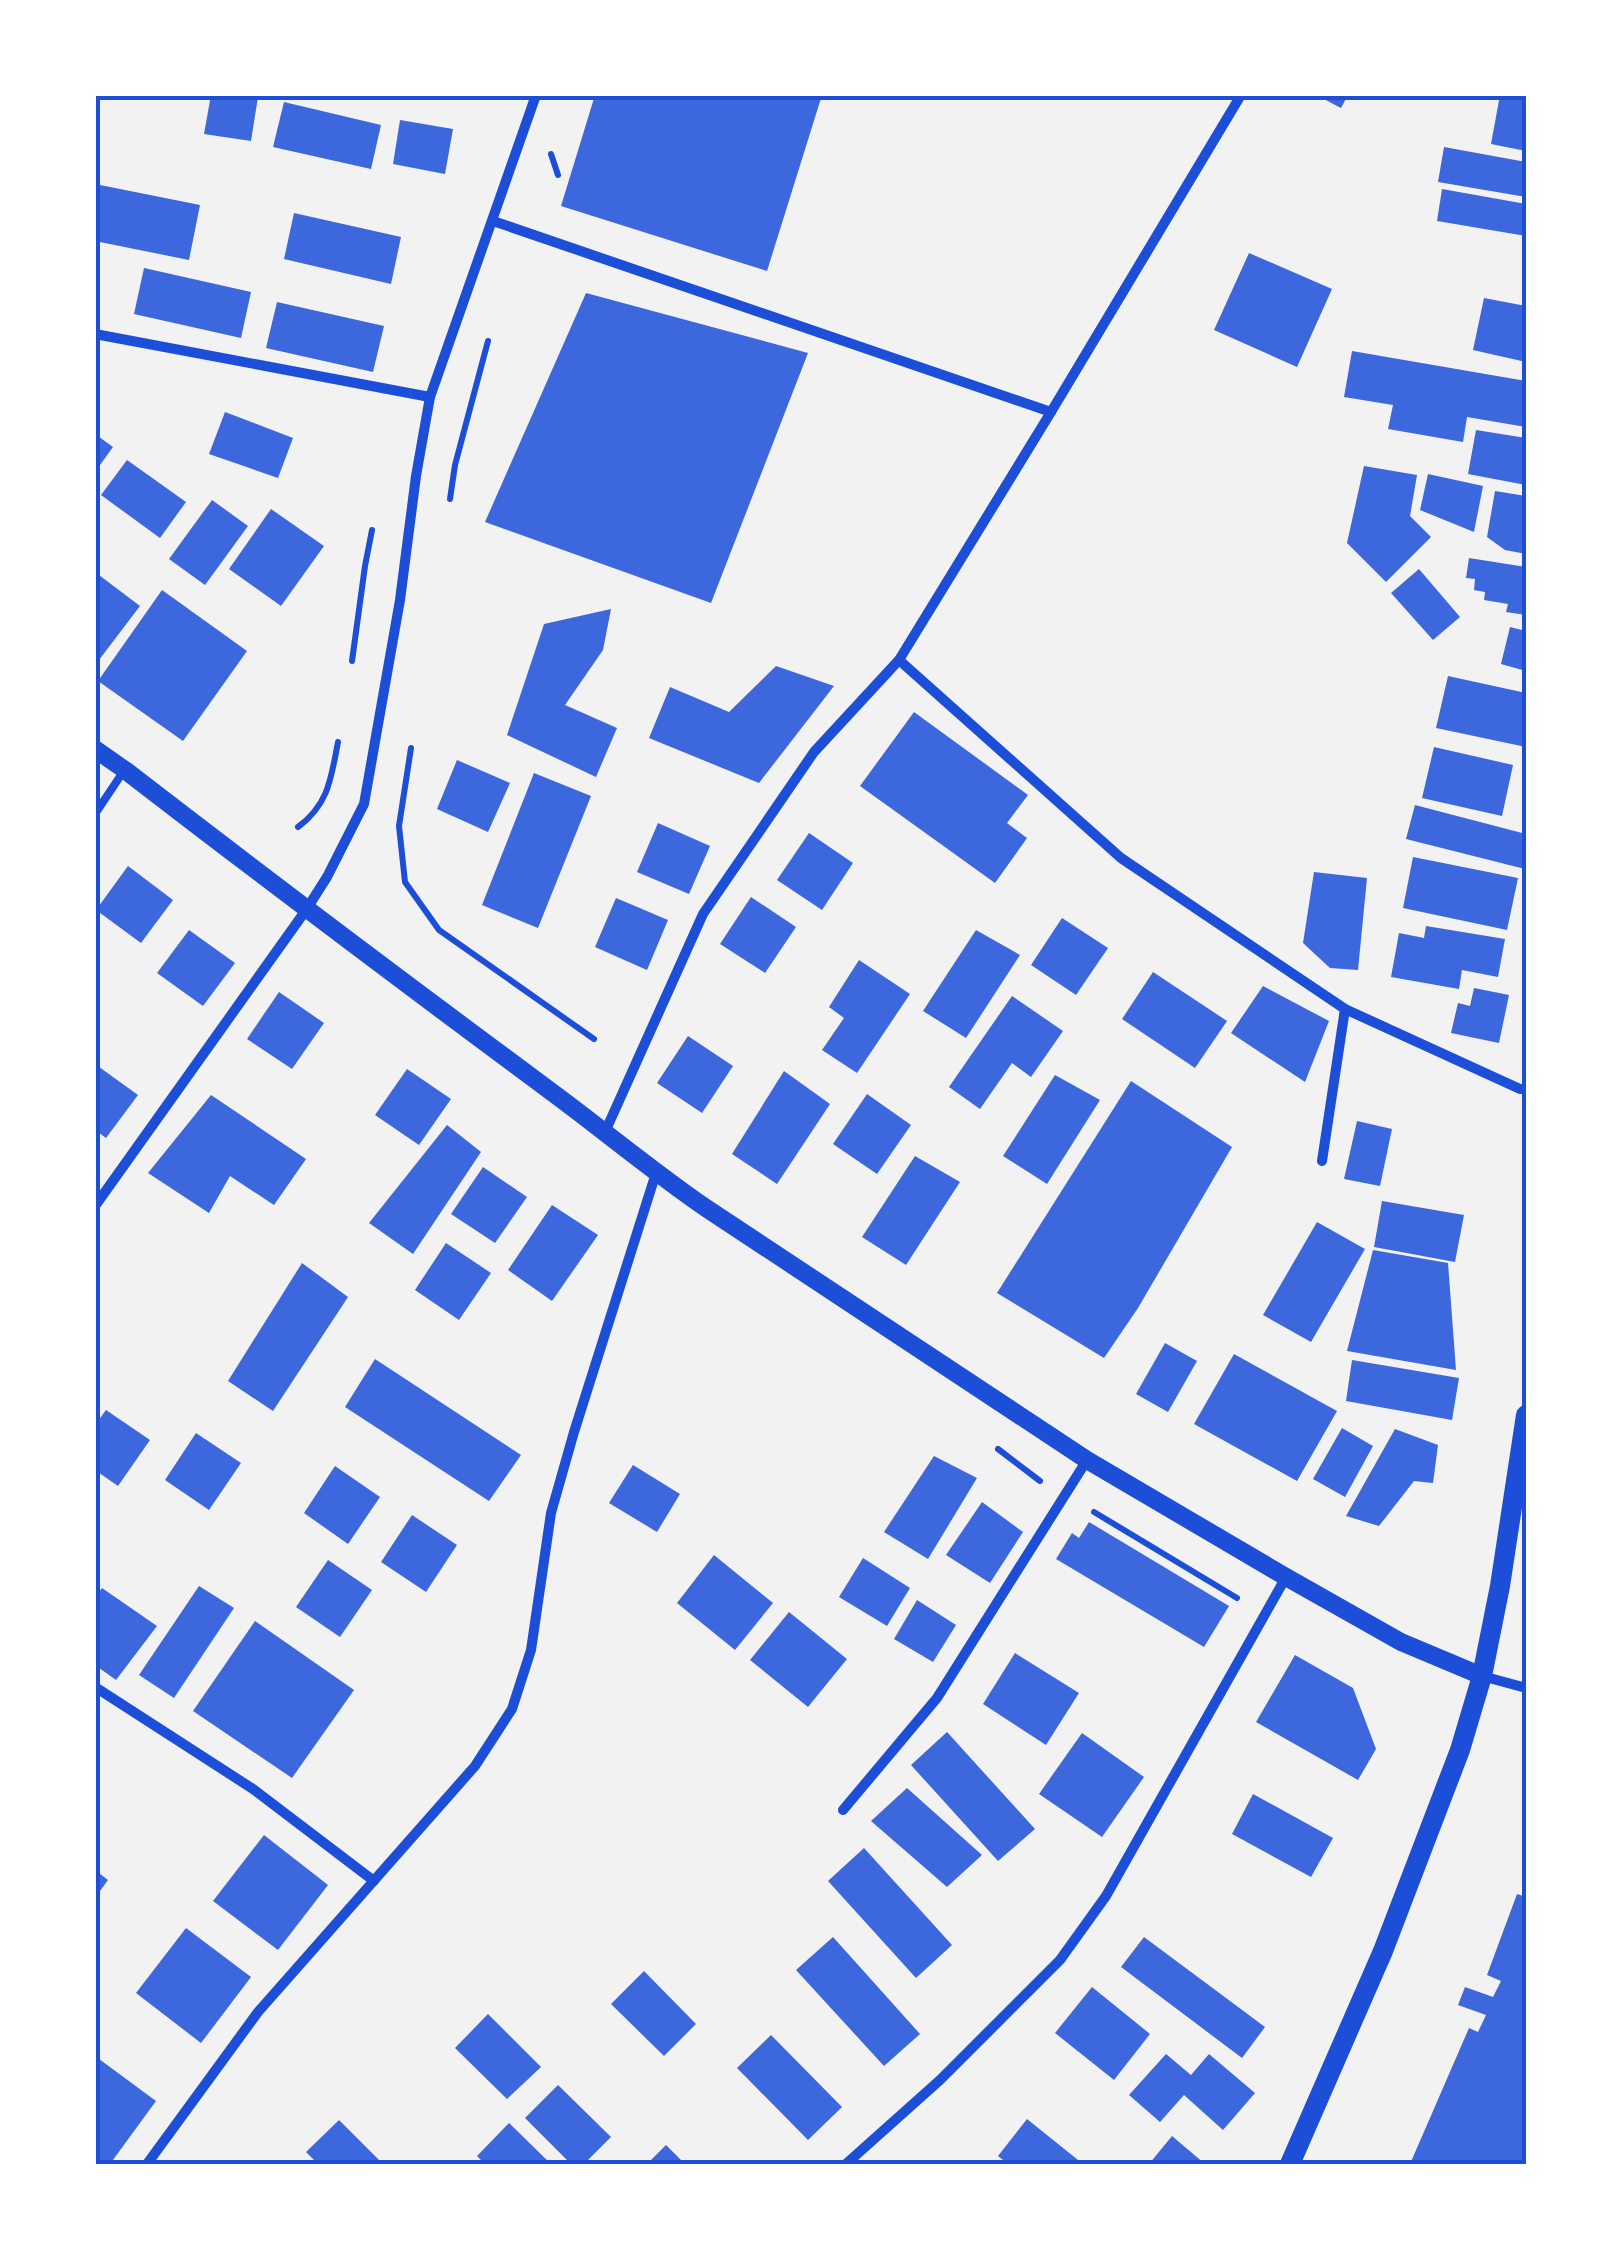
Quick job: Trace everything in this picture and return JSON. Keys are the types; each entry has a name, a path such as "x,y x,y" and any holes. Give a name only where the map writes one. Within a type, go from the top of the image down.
{"main road":[{"path":"1290,2164 1383,1952 1460,1750 1482,1676 1500,1586 1526,1415"}],"street":[{"path":"95,1206 306,910 364,804 430,398 536,95"},
{"path":"605,1132 702,914 814,752 898,660 1241,95"},
{"path":"493,221 1051,412"},
{"path":"95,334 430,398"},
{"path":"898,660 1121,858 1346,1008 1466,1065 1520,1089 1526,1088"},
{"path":"95,750 656,1173 1088,1460 1401,1642 1482,1676 1526,1688"},
{"path":"1322,1161 1346,1008"},
{"path":"147,2164 258,2012 475,1766 512,1709 531,1650 551,1513 656,1173"},
{"path":"843,1810 937,1698 1088,1460"},
{"path":"846,2164 940,2080 1060,1960 1106,1896 1286,1578"},
{"path":"95,1687 253,1790 374,1881"}],"lane":[{"path":"95,814 125,770"}],"path":[{"path":"450,503 455,465 494,324"},
{"path":"351,670 364,566 373,528"},
{"path":"298,827 324,801 341,724"},
{"path":"414,731 399,826 405,882 439,930 594,1038"},
{"path":"1084,1506 1238,1599"}],"building":[{"path":"211,95 258,97 251,141 204,134"},
{"path":"595,95 822,95 767,271 561,206"},
{"path":"1316,95 1348,95 1341,108"},
{"path":"1500,95 1526,95 1526,151 1491,144"},
{"path":"284,102 381,125 371,169 273,147"},
{"path":"400,120 453,129 445,174 393,164"},
{"path":"1444,147 1526,162 1526,197 1438,182"},
{"path":"95,184 200,205 189,260 95,241"},
{"path":"1442,189 1526,204 1526,236 1437,221"},
{"path":"294,213 401,237 391,284 284,259"},
{"path":"1249,253 1332,289 1297,367 1214,330"},
{"path":"144,268 251,292 241,338 134,314"},
{"path":"586,293 808,353 711,603 485,522"},
{"path":"1484,298 1526,306 1526,362 1473,350"},
{"path":"277,302 384,326 373,372 266,348"},
{"path":"1352,351 1526,381 1526,427 1467,417 1463,442 1388,429 1393,405 1344,397"},
{"path":"225,412 293,438 278,478 209,454"},
{"path":"1476,430 1526,438 1526,485 1468,474"},
{"path":"95,434 113,447 95,472"},
{"path":"127,460 186,502 160,538 101,495"},
{"path":"1364,466 1417,475 1410,516 1431,537 1386,582 1347,543"},
{"path":"1428,474 1483,486 1474,532 1420,510"},
{"path":"1495,491 1526,496 1526,554 1505,550 1487,537"},
{"path":"212,500 248,526 205,585 169,559"},
{"path":"271,509 324,546 281,606 229,569"},
{"path":"1469,558 1526,567 1526,615 1506,612 1508,604 1484,600 1485,592 1474,590 1475,579 1466,578"},
{"path":"1419,569 1460,617 1433,640 1391,593"},
{"path":"95,572 140,606 99,660 95,657"},
{"path":"162,590 247,651 183,741 98,681"},
{"path":"611,609 603,650 565,705 617,728 596,777 507,735 544,624"},
{"path":"1510,627 1526,631 1526,671 1501,664"},
{"path":"776,666 834,686 759,783 649,738 670,687 729,712"},
{"path":"1448,676 1526,693 1526,747 1436,728"},
{"path":"914,712 1028,795 1007,823 1027,838 995,883 860,786"},
{"path":"1434,747 1513,765 1502,816 1422,798"},
{"path":"457,760 510,783 488,832 437,809"},
{"path":"534,773 591,796 538,928 482,905"},
{"path":"1415,805 1526,834 1525,869 1406,839"},
{"path":"658,823 710,846 689,894 637,872"},
{"path":"809,833 853,863 822,910 777,880"},
{"path":"1413,857 1518,878 1507,930 1403,908"},
{"path":"128,866 173,900 141,943 96,910"},
{"path":"1314,872 1367,878 1358,970 1330,968 1303,943"},
{"path":"751,897 796,927 765,973 720,944"},
{"path":"616,898 668,920 647,970 595,947"},
{"path":"1062,918 1108,948 1076,995 1031,965"},
{"path":"1426,926 1505,939 1498,977 1462,970 1459,989 1391,977 1399,933 1424,938"},
{"path":"189,930 235,963 203,1006 157,973"},
{"path":"976,930 1020,955 966,1038 923,1011"},
{"path":"859,960 910,994 857,1073 822,1050 844,1018 829,1007"},
{"path":"1153,972 1227,1021 1195,1068 1122,1019"},
{"path":"1263,986 1329,1021 1305,1082 1231,1033"},
{"path":"1474,988 1509,995 1499,1043 1451,1033 1458,1003 1470,1006"},
{"path":"279,992 324,1023 292,1069 247,1039"},
{"path":"1012,996 1063,1031 1031,1077 1012,1063 980,1109 949,1087"},
{"path":"688,1036 733,1066 702,1113 657,1083"},
{"path":"95,1064 138,1095 106,1138 95,1130"},
{"path":"407,1069 451,1099 419,1145 375,1115"},
{"path":"784,1071 830,1104 777,1184 732,1154"},
{"path":"1055,1075 1100,1100 1047,1184 1003,1156"},
{"path":"1131,1081 1232,1147 1138,1308 1104,1358 997,1293"},
{"path":"867,1094 911,1125 877,1174 833,1144"},
{"path":"211,1095 306,1159 274,1205 230,1176 209,1213 148,1173"},
{"path":"1357,1121 1392,1129 1380,1186 1344,1179"},
{"path":"447,1125 481,1152 413,1254 369,1223"},
{"path":"915,1156 960,1182 906,1265 862,1237"},
{"path":"483,1167 527,1197 495,1243 451,1214"},
{"path":"1382,1201 1464,1215 1455,1262 1374,1247"},
{"path":"552,1205 598,1235 552,1301 508,1270"},
{"path":"1317,1222 1365,1249 1311,1342 1263,1315"},
{"path":"446,1243 491,1273 459,1320 415,1290"},
{"path":"1373,1250 1448,1263 1456,1370 1347,1351"},
{"path":"302,1263 348,1297 273,1411 228,1381"},
{"path":"1165,1343 1197,1361 1168,1412 1136,1394"},
{"path":"1234,1354 1337,1411 1297,1481 1194,1424"},
{"path":"375,1359 521,1455 489,1501 345,1407"},
{"path":"1352,1360 1459,1378 1452,1420 1346,1401"},
{"path":"106,1410 150,1440 118,1486 95,1470 95,1425"},
{"path":"1342,1428 1373,1446 1345,1497 1313,1479"},
{"path":"1395,1429 1438,1445 1433,1483 1414,1481 1379,1526 1346,1516"},
{"path":"196,1433 241,1463 209,1510 165,1480"},
{"path":"934,1456 977,1478 928,1559 884,1532"},
{"path":"633,1465 680,1494 657,1532 609,1503"},
{"path":"335,1466 380,1497 348,1544 304,1513"},
{"path":"982,1502 1023,1532 990,1583 946,1555"},
{"path":"412,1515 457,1545 426,1592 381,1562"},
{"path":"1089,1522 1229,1606 1204,1647 1056,1559 1072,1533 1079,1538"},
{"path":"714,1555 773,1603 735,1650 677,1603"},
{"path":"863,1558 910,1588 887,1626 839,1597"},
{"path":"328,1560 372,1590 340,1637 296,1607"},
{"path":"199,1586 234,1608 174,1698 139,1675"},
{"path":"102,1588 157,1626 116,1680 95,1665 95,1597"},
{"path":"917,1600 956,1625 933,1662 894,1639"},
{"path":"789,1612 847,1659 808,1707 750,1660"},
{"path":"255,1621 354,1690 292,1778 193,1711"},
{"path":"1015,1653 1079,1693 1046,1745 983,1704"},
{"path":"1295,1655 1353,1688 1376,1749 1358,1780 1256,1722"},
{"path":"947,1732 1035,1829 998,1861 911,1765"},
{"path":"1082,1733 1144,1777 1102,1837 1039,1794"},
{"path":"907,1788 982,1855 947,1887 871,1821"},
{"path":"1253,1794 1333,1838 1311,1877 1232,1834"},
{"path":"264,1835 328,1885 278,1950 213,1901"},
{"path":"864,1848 952,1945 916,1978 828,1881"},
{"path":"95,1870 108,1880 95,1898"},
{"path":"1517,1894 1526,1897 1526,2164 1410,2164 1469,2028 1478,2032 1486,2015 1458,2005 1465,1987 1493,1997 1501,1981 1487,1975"},
{"path":"186,1928 251,1977 201,2043 136,1993"},
{"path":"833,1937 920,2034 884,2066 796,1970"},
{"path":"1144,1937 1265,2027 1242,2058 1121,1967"},
{"path":"644,1971 696,2024 664,2056 611,2004"},
{"path":"1092,1987 1150,2034 1114,2080 1055,2033"},
{"path":"488,2014 541,2067 507,2099 455,2048"},
{"path":"771,2035 842,2107 808,2140 737,2068"},
{"path":"1166,2054 1191,2075 1209,2054 1255,2093 1223,2130 1184,2095 1160,2122 1129,2095"},
{"path":"95,2056 156,2101 110,2164 95,2164"},
{"path":"558,2085 611,2137 584,2164 571,2164 525,2118"},
{"path":"1027,2119 1083,2164 1008,2164 998,2156"},
{"path":"339,2120 383,2164 318,2164 306,2152"},
{"path":"509,2123 551,2164 485,2164 477,2156"},
{"path":"1172,2136 1205,2164 1149,2164"},
{"path":"666,2145 685,2164 647,2164"}]}
